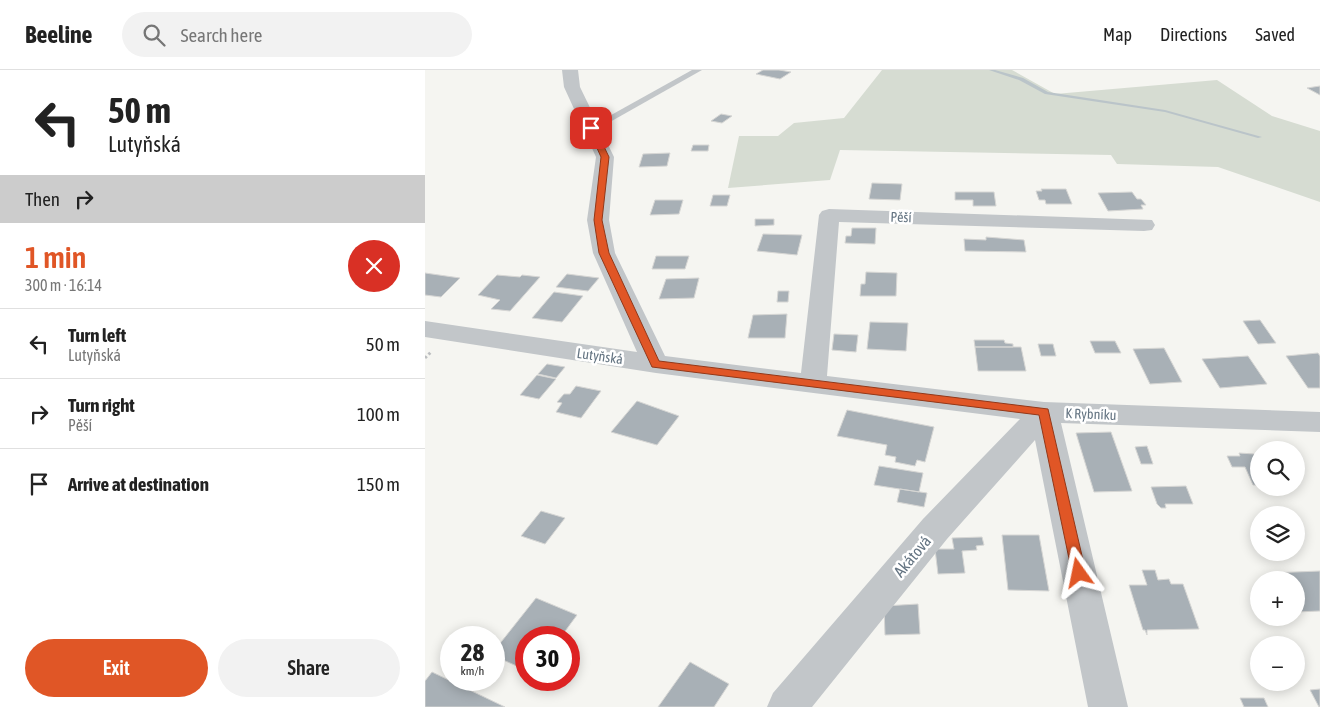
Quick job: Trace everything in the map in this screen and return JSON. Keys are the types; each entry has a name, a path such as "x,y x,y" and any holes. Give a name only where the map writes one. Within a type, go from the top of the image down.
{"street":[{"path":"570,70 572,87 605,157 598,220 604,253 655,364"},
{"name":"Pěší","path":"813,384 829,215 1144,225"},
{"name":"Lutyňská","path":"425,329 655,364 1044,412"},
{"name":"K Rybníku","path":"1108,707 1044,412 1320,422"},
{"name":"Akátová","path":"787,707 935,529 1044,412"}],"lane":[{"path":"591,128 698,70"}],"shaded area":[{"path":"882,70 1012,70 1055,94 1217,80 1272,116 1320,131 1320,202 1218,167 1117,164 1111,155 840,150 830,180 728,188 739,136 778,136 794,123 844,118"}],"building":[{"path":"763,70 791,72 780,79 756,74"},
{"path":"1320,86 1320,95 1307,88"},
{"path":"721,114 732,116 722,123 711,121"},
{"path":"693,145 709,145 708,151 691,151"},
{"path":"670,153 667,166 639,167 643,154"},
{"path":"872,183 902,184 900,200 869,199"},
{"path":"1041,189 1066,189 1072,204 1046,204 1045,200 1039,200 1036,191 1042,191"},
{"path":"955,192 994,192 996,206 973,206 973,200 955,200"},
{"path":"1132,192 1137,199 1141,199 1146,205 1141,205 1143,209 1108,211 1098,193"},
{"path":"713,195 730,195 727,206 710,206"},
{"path":"655,200 683,200 679,214 650,215"},
{"path":"755,219 774,219 774,225 755,226"},
{"path":"852,228 876,228 875,244 845,243 846,236 851,236"},
{"path":"763,234 802,235 797,255 757,251"},
{"path":"986,237 1024,240 1026,252 965,251 964,239 986,240"},
{"path":"656,256 689,256 685,269 652,269"},
{"path":"866,272 897,273 896,296 860,296 861,284 865,284"},
{"path":"425,273 460,278 441,297 425,295"},
{"path":"567,274 599,278 588,291 556,287"},
{"path":"497,275 540,277 510,311 491,309 500,300 478,295"},
{"path":"699,278 694,298 659,299 666,279"},
{"path":"778,291 789,291 788,302 777,302"},
{"path":"554,292 583,296 562,322 532,318"},
{"path":"787,314 785,338 748,338 753,315"},
{"path":"1260,320 1276,343 1258,344 1243,321"},
{"path":"870,322 908,323 906,351 867,349"},
{"path":"834,334 858,335 856,352 832,350"},
{"path":"974,340 1004,340 1005,343 1013,344 1013,347 975,347"},
{"path":"1090,341 1115,341 1121,353 1095,353"},
{"path":"1038,344 1053,344 1056,356 1041,356"},
{"path":"975,347 1021,347 1026,371 978,371"},
{"path":"1164,348 1182,382 1150,384 1133,349"},
{"path":"1318,353 1320,356 1320,388 1308,388 1286,356"},
{"path":"1248,356 1267,384 1220,388 1202,359"},
{"path":"547,364 565,367 556,378 538,374"},
{"path":"537,375 556,379 539,399 520,395"},
{"path":"576,386 601,391 581,418 556,412 562,403 557,402 564,394 570,394"},
{"path":"637,401 679,416 657,445 611,432"},
{"path":"847,410 934,427 925,462 917,460 915,466 895,462 896,457 885,455 887,445 837,436"},
{"path":"1111,432 1132,491 1094,492 1076,433"},
{"path":"1147,446 1153,464 1141,464 1135,447"},
{"path":"1239,453 1250,454 1250,478 1245,467 1232,467 1227,456 1240,456"},
{"path":"879,466 923,473 919,492 874,485"},
{"path":"1186,486 1193,504 1165,504 1166,508 1161,508 1157,504 1151,487"},
{"path":"900,489 927,493 924,507 897,502"},
{"path":"541,511 565,518 545,544 521,536"},
{"path":"1002,535 1039,535 1049,591 1008,590"},
{"path":"982,537 984,545 976,546 977,550 962,551 965,573 938,574 935,549 954,549 952,538"},
{"path":"1142,570 1155,570 1158,580 1169,579 1171,584 1183,584 1199,629 1147,630 1147,635 1145,630 1143,630 1129,585 1147,585"},
{"path":"1320,571 1320,611 1305,612 1305,572"},
{"path":"536,598 577,615 569,626 515,626 515,665 505,661 505,637"},
{"path":"918,604 920,634 885,635 884,606"},
{"path":"690,662 729,684 714,707 658,707"},
{"path":"432,672 440,676 440,691 472,691 505,707 425,707 425,681"},
{"path":"1320,689 1320,707 1319,707 1310,690"},
{"path":"1240,698 1264,698 1268,707 1244,707"}],"waterway":[{"path":"991,70 1021,79 1047,93 1165,111 1260,137"}],"route":[{"path":"591,128 605,157 598,220 604,253 655,364 1044,412 1079,573"}]}
